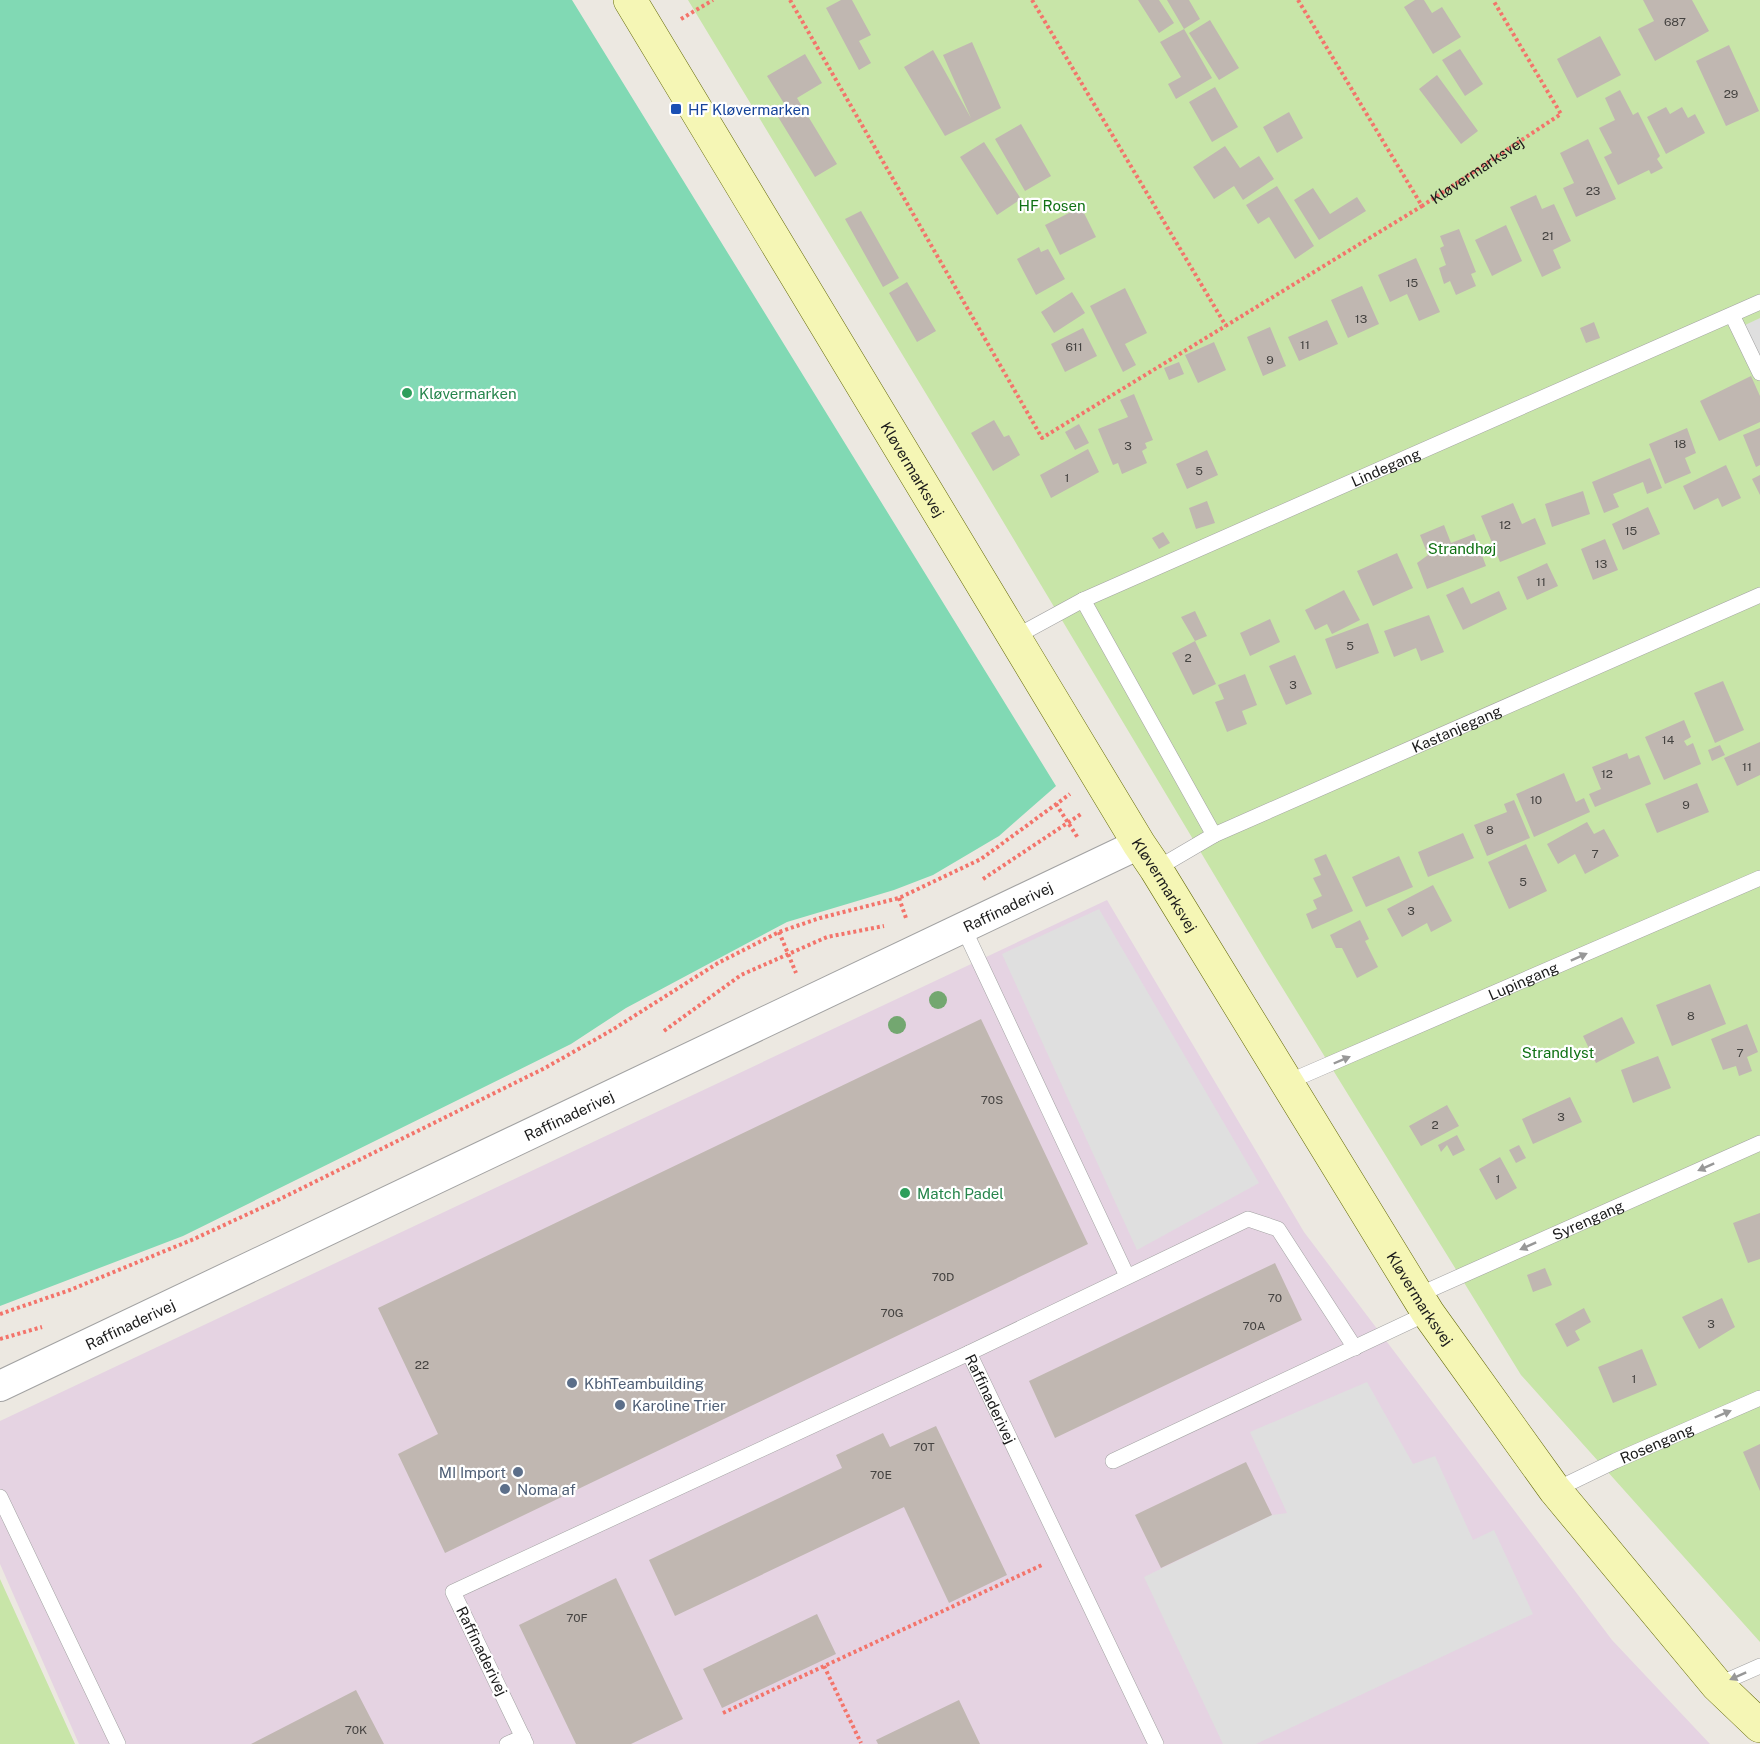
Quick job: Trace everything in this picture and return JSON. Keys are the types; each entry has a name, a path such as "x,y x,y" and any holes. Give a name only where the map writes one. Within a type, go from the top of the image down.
{"street":[{"name":"Kløvermarksvej","path":"630,0 1098,776 1288,1082 1422,1304 1555,1490 1717,1685 1760,1726"},
{"name":"Raffinaderivej","path":"0,1386 963,927 1148,856"}],"lane":[{"name":"Lindegang","path":"1015,638 1083,600 1760,302"},
{"path":"1732,315 1760,373"},
{"name":"Kastanjegang","path":"1148,856 1214,835 1760,595"},
{"path":"1083,600 1214,835"},
{"name":"Lupingang","path":"1288,1082 1760,878"},
{"path":"963,927 1127,1276"},
{"name":"Syrengang","path":"1113,1461 1355,1347 1422,1304 1760,1143"},
{"path":"969,1353 1248,1219 1278,1228 1355,1347"},
{"name":"Raffinaderivej","path":"507,1744 524,1741 453,1592 969,1353 1156,1744"},
{"name":"Rosengang","path":"1555,1490 1615,1461 1760,1398"},
{"path":"0,1497 118,1744"},
{"path":"1717,1685 1760,1666"}],"path":[{"path":"790,0 1042,438 1422,206"},
{"path":"1032,0 1226,326"},
{"name":"Kløvermarksvej","path":"1298,0 1422,206 1561,114 1493,0"},
{"path":"0,1314 91,1282 194,1239 276,1201 545,1068 612,1030 718,963 779,932 820,918 899,898 981,859 1098,776"},
{"path":"899,898 906,918"},
{"path":"779,932 788,954"},
{"path":"723,1713 1065,1554"},
{"path":"824,1666 861,1743"}],"shaded area":[{"path":"1760,318 1760,361 1743,326"},
{"path":"1107,900 1304,1232 1612,1640 1710,1744 79,1744 0,1564 0,1421"},
{"path":"1099,909 1259,1183 1137,1250 1002,954"},
{"path":"1367,1382 1413,1464 1435,1456 1473,1540 1494,1530 1533,1614 1256,1744 1223,1744 1144,1577 1272,1515 1287,1513 1250,1432"}],"green space":[{"name":"Kløvermarken","path":"0,0 572,0 1056,786 999,836 933,875 894,890 787,922 626,1008 571,1044 183,1236 0,1306"},
{"path":"688,0 1760,0 1760,1642 1521,1375 1267,963"},
{"path":"0,1579 75,1744 0,1744"}],"building":[{"path":"841,0 852,0 871,35 859,41 871,63 859,70 826,8"},
{"path":"1138,0 1159,0 1174,23 1159,33"},
{"path":"1167,0 1189,0 1200,19 1184,29"},
{"path":"1415,0 1424,0 1432,13 1442,7 1461,37 1433,54 1404,7"},
{"path":"1643,0 1692,0 1709,31 1655,61 1638,29 1654,21"},
{"path":"1210,20 1239,68 1219,80 1189,33"},
{"path":"1184,29 1212,78 1176,99 1168,84 1181,77 1160,42"},
{"path":"1600,36 1621,75 1577,98 1557,59"},
{"path":"972,42 1001,108 945,136 904,67 933,50 971,118 943,55"},
{"path":"1729,45 1759,111 1726,126 1696,61"},
{"path":"1460,49 1483,84 1465,96 1442,60"},
{"path":"805,54 822,83 797,98 837,164 815,177 775,112 785,105 767,76"},
{"path":"1437,75 1478,131 1461,144 1419,89"},
{"path":"1215,87 1238,127 1212,142 1189,102"},
{"path":"1620,90 1633,115 1638,112 1660,156 1657,159 1663,168 1651,174 1649,170 1618,185 1604,157 1612,153 1599,128 1615,120 1605,98"},
{"path":"1666,107 1670,114 1682,107 1688,118 1695,114 1705,133 1666,154 1647,117"},
{"path":"1289,112 1303,138 1277,153 1263,127"},
{"path":"1021,124 1051,176 1025,191 995,139"},
{"path":"1588,139 1616,199 1576,217 1563,188 1574,183 1560,153"},
{"path":"984,142 1021,199 997,215 960,157"},
{"path":"1225,146 1240,168 1259,156 1274,179 1243,200 1234,186 1214,199 1193,167"},
{"path":"1277,186 1314,246 1295,259 1269,217 1258,224 1246,205"},
{"path":"1313,188 1330,214 1357,197 1366,211 1319,240 1294,200"},
{"path":"1536,195 1542,209 1554,204 1571,241 1553,250 1561,268 1542,277 1510,207"},
{"path":"1081,207 1096,237 1060,255 1045,225"},
{"path":"861,211 899,278 883,287 845,219"},
{"path":"1506,225 1522,261 1492,276 1475,240"},
{"path":"1459,229 1476,272 1471,274 1476,286 1456,295 1450,281 1444,284 1439,268 1446,265 1440,248 1444,246 1440,236"},
{"path":"1039,247 1041,252 1048,249 1065,279 1036,295 1017,259"},
{"path":"1416,258 1440,312 1419,321 1407,294 1390,302 1378,275"},
{"path":"907,282 936,331 917,342 889,293"},
{"path":"1362,286 1379,324 1348,338 1331,300"},
{"path":"1125,288 1147,333 1125,344 1136,365 1123,372 1090,306"},
{"path":"1072,292 1085,313 1054,333 1041,312"},
{"path":"1327,320 1338,344 1299,361 1288,337"},
{"path":"1594,322 1600,338 1586,343 1580,328"},
{"path":"1270,327 1286,366 1263,376 1247,337"},
{"path":"1083,328 1097,356 1065,372 1051,344"},
{"path":"1214,342 1226,370 1198,383 1185,355"},
{"path":"1179,362 1184,374 1169,380 1164,368"},
{"path":"1751,376 1760,396 1760,422 1719,441 1700,401"},
{"path":"1134,394 1153,440 1145,443 1147,448 1142,451 1147,463 1122,474 1118,463 1113,465 1098,429 1128,417 1120,400"},
{"path":"994,420 1004,437 1009,435 1020,455 993,471 971,433"},
{"path":"1079,424 1089,443 1075,450 1065,432"},
{"path":"1687,428 1696,453 1685,458 1691,473 1665,484 1649,444"},
{"path":"1760,428 1760,465 1756,467 1743,435"},
{"path":"1088,449 1099,472 1051,498 1040,475"},
{"path":"1207,450 1218,475 1187,489 1176,464"},
{"path":"1650,458 1662,488 1647,494 1643,482 1613,494 1619,507 1604,513 1592,482"},
{"path":"1726,465 1741,498 1722,507 1718,498 1694,510 1683,486"},
{"path":"1760,475 1760,495 1752,479"},
{"path":"1583,491 1590,514 1552,527 1545,504"},
{"path":"1207,501 1215,523 1196,529 1189,508"},
{"path":"1513,503 1522,524 1535,518 1546,544 1500,562 1481,516"},
{"path":"1648,507 1660,534 1623,550 1612,524"},
{"path":"1444,525 1451,543 1474,534 1486,566 1427,589 1417,563 1428,555 1420,535"},
{"path":"1163,532 1170,543 1159,549 1152,538"},
{"path":"1605,539 1618,570 1593,580 1581,549"},
{"path":"1397,553 1413,588 1373,606 1357,571"},
{"path":"1547,563 1558,586 1527,600 1517,577"},
{"path":"1463,587 1471,604 1499,591 1507,609 1463,630 1446,595"},
{"path":"1344,590 1360,620 1332,634 1327,624 1315,630 1305,610"},
{"path":"1195,611 1207,636 1195,641 1181,617"},
{"path":"1429,615 1444,652 1421,661 1416,648 1394,657 1384,631"},
{"path":"1270,619 1280,642 1250,656 1240,633"},
{"path":"1368,623 1379,653 1336,669 1325,639"},
{"path":"1195,641 1216,684 1193,695 1172,653"},
{"path":"1295,655 1312,694 1286,705 1269,666"},
{"path":"1245,674 1257,705 1242,711 1247,724 1227,732 1215,702 1224,699 1218,685"},
{"path":"1723,681 1744,730 1715,743 1694,693"},
{"path":"1684,720 1691,737 1684,741 1687,746 1693,743 1701,764 1664,780 1645,737"},
{"path":"1760,742 1760,775 1737,786 1724,758"},
{"path":"1720,745 1725,755 1712,761 1708,750"},
{"path":"1627,753 1629,759 1639,755 1651,784 1595,807 1589,794 1601,789 1592,767"},
{"path":"1564,773 1576,802 1584,798 1590,812 1534,837 1516,794"},
{"path":"1697,783 1709,812 1657,833 1645,804"},
{"path":"1514,800 1530,838 1487,856 1474,825 1507,812 1504,804"},
{"path":"1587,822 1594,834 1604,829 1619,856 1585,874 1575,854 1558,864 1547,844"},
{"path":"1463,833 1474,858 1428,877 1418,852"},
{"path":"1526,844 1547,891 1509,909 1488,862"},
{"path":"1326,854 1353,911 1312,929 1306,914 1317,909 1313,900 1322,896 1313,878 1321,875 1314,859"},
{"path":"1399,856 1413,887 1366,907 1352,877"},
{"path":"1433,885 1452,921 1431,932 1427,923 1402,937 1387,909"},
{"path":"1360,920 1369,939 1365,941 1378,967 1357,978 1342,948 1336,948 1330,935"},
{"path":"1710,984 1726,1024 1672,1046 1656,1005"},
{"path":"1622,1017 1635,1043 1596,1063 1583,1036"},
{"path":"981,1019 1088,1244 445,1553 398,1454 438,1434 378,1308"},
{"path":"1747,1024 1758,1052 1747,1057 1752,1071 1739,1076 1736,1066 1723,1070 1711,1039"},
{"path":"1658,1056 1671,1088 1633,1103 1621,1070"},
{"path":"1570,1097 1582,1122 1533,1144 1522,1119"},
{"path":"1447,1105 1459,1126 1421,1146 1409,1126"},
{"path":"1457,1135 1465,1150 1453,1156 1447,1145 1441,1152 1438,1145"},
{"path":"1519,1145 1526,1158 1516,1163 1509,1150"},
{"path":"1500,1157 1517,1188 1496,1200 1479,1169"},
{"path":"1760,1213 1760,1259 1748,1263 1733,1223"},
{"path":"1275,1263 1302,1320 1055,1438 1029,1381"},
{"path":"1545,1268 1552,1285 1533,1292 1527,1275"},
{"path":"1722,1298 1735,1327 1699,1349 1682,1317"},
{"path":"1584,1308 1591,1322 1575,1331 1580,1340 1567,1347 1555,1324"},
{"path":"1642,1349 1657,1385 1613,1403 1598,1367"},
{"path":"936,1426 1007,1575 949,1603 904,1507 675,1616 649,1560 842,1468 836,1455 883,1433 890,1447"},
{"path":"1760,1444 1760,1491 1743,1452"},
{"path":"1246,1462 1272,1515 1161,1568 1135,1515"},
{"path":"616,1578 683,1719 631,1744 576,1744 519,1625"},
{"path":"817,1614 836,1654 722,1708 703,1669"},
{"path":"356,1690 384,1744 251,1744"},
{"path":"959,1700 980,1744 878,1744 876,1740"}],"place":[{"name":"HF Kløvermarken","path":"676,109"},
{"name":"Kløvermarken","path":"407,393"},
{"name":"Match Padel","path":"905,1193"},
{"name":"KbhTeambuilding","path":"572,1383"},
{"name":"Karoline Trier","path":"620,1405"},
{"name":"MI Import","path":"518,1472"},
{"name":"Noma af","path":"505,1489"}],"park label":[{"name":"HF Rosen","path":"1052,205"},
{"name":"Strandhøj","path":"1462,548"},
{"name":"Strandlyst","path":"1558,1052"}]}
